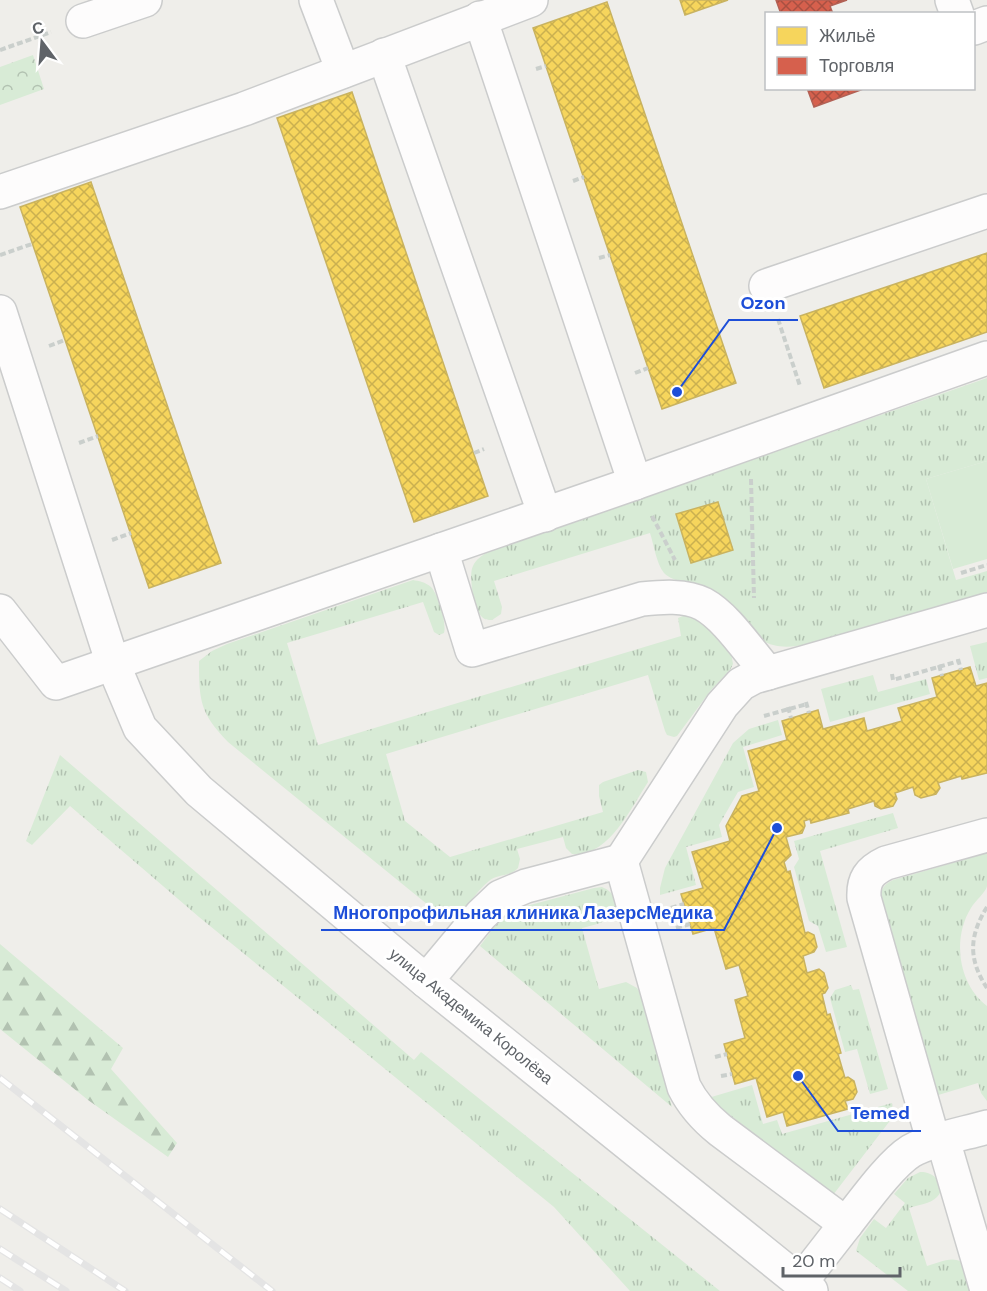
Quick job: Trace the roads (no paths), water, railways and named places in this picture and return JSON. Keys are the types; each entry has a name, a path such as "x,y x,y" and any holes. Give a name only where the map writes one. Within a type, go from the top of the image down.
{"street":[{"path":"83,21 146,0"},
{"path":"316,0 343,71"},
{"path":"0,192 244,109 531,0"},
{"path":"480,18 636,483"},
{"path":"384,55 545,515"},
{"path":"766,285 987,211"},
{"name":"улица Академика Королёва","path":"0,312 113,664 140,728 199,791 426,981 806,1287"},
{"path":"0,611 57,683 545,515 987,358"},
{"path":"441,550 472,650 642,599 662,597 702,604 719,616 768,673"},
{"path":"426,981 485,910 500,897 526,886 621,861 730,694 741,684 754,677 987,610"},
{"path":"987,835 886,863 867,877 863,887 864,898 938,1141 987,1290"},
{"path":"621,861 684,1086 693,1104 720,1130 846,1224"},
{"path":"806,1287 846,1224 888,1173 909,1152 987,1127"}],"railway":[{"path":"0,1078 272,1291"},
{"path":"0,1209 125,1291"},
{"path":"0,1249 66,1291"},
{"path":"0,1278 20,1291"}],"place":[{"name":"Ozon","path":"677,392"},
{"name":"Многопрофильная клиника ЛазерсМедика","path":"777,828"},
{"name":"Temed","path":"798,1076"}]}
